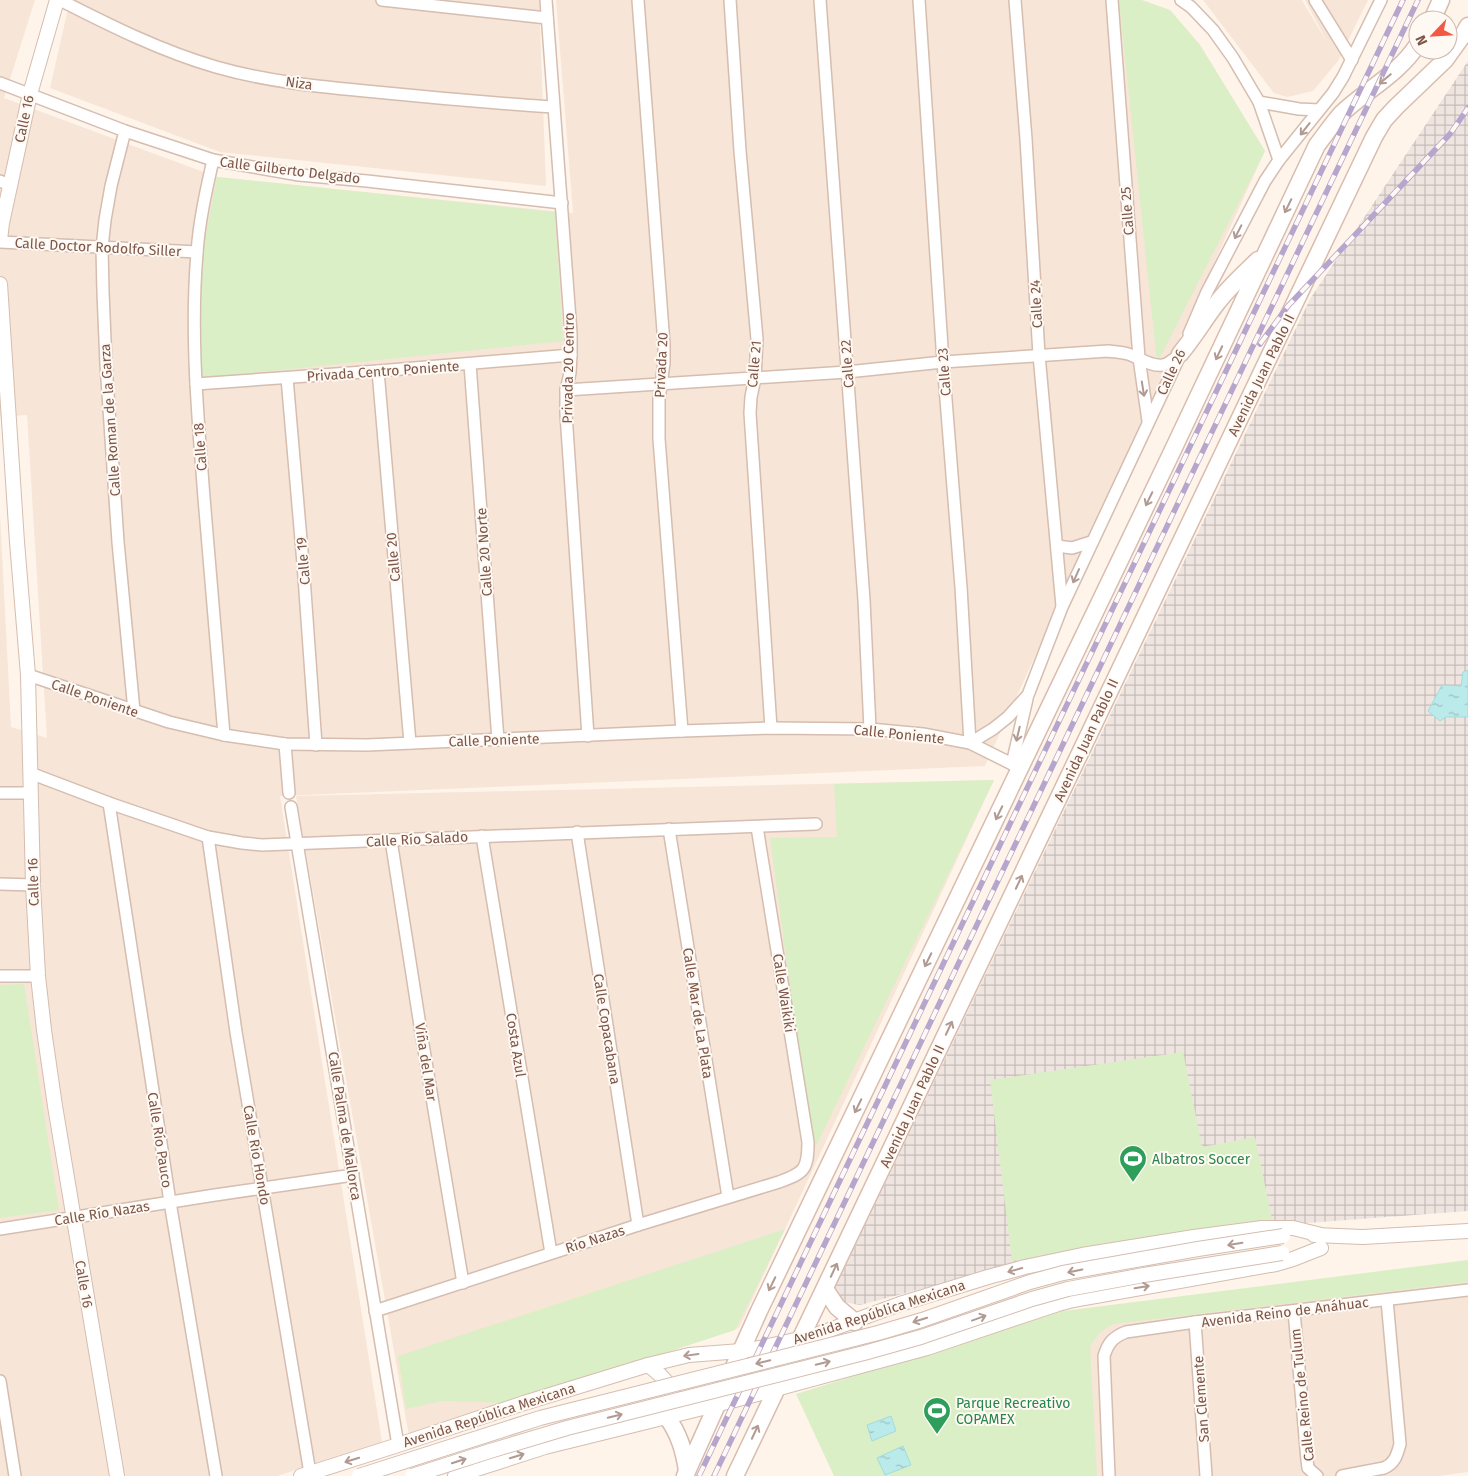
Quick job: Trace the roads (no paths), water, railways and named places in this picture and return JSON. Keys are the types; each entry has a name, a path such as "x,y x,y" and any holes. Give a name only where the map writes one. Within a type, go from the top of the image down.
{"main road":[{"name":"Avenida Juan Pablo II","path":"735,1476 1374,137 1384,120 1445,60 1468,26"},
{"path":"686,1474 741,1351 1016,767 1067,668 1170,456 1317,145 1340,115 1398,68 1408,56"},
{"path":"1180,354 1195,336 1217,302 1266,251"},
{"path":"825,1289 837,1307 862,1319"},
{"path":"671,1416 681,1441 686,1474"}],"street":[{"name":"Calle 16","path":"0,241 5,183 58,0"},
{"name":"Niza","path":"58,0 165,50 216,67 254,76 335,88 489,103 553,107"},
{"path":"382,0 547,18"},
{"name":"Privada 20 Centro","path":"546,0 571,333 566,414 588,736"},
{"name":"Privada 20","path":"638,0 664,344 662,384 659,399 659,439 682,731"},
{"name":"Calle 21","path":"730,0 740,151 757,339 755,378 750,413 771,728"},
{"name":"Calle 22","path":"820,0 864,600 870,728"},
{"name":"Calle 23","path":"919,0 943,362 961,587 970,743"},
{"name":"Calle 24","path":"1016,0 1039,355 1062,607"},
{"name":"Calle 25","path":"1112,0 1139,358 1148,421"},
{"path":"1181,0 1191,7 1213,30 1259,102 1279,160"},
{"path":"1315,0 1352,60"},
{"name":"Calle 26","path":"970,743 1008,717 1028,695 1062,607 1207,292 1265,181 1343,77 1381,0"},
{"name":"Calle Gilberto Delgado","path":"0,83 125,131 213,160 300,175 562,203"},
{"path":"1259,102 1319,110"},
{"name":"Calle Roman de la Garza","path":"125,131 111,186 102,248 102,292 118,542 134,711"},
{"name":"Calle 18","path":"213,160 201,216 194,305 196,384 224,735"},
{"name":"Calle Doctor Rodolfo Siller","path":"0,241 197,252"},
{"name":"Calle 16","path":"0,284 4,407 28,675 33,884 38,976 44,1030 73,1217 117,1476"},
{"path":"566,390 847,372 943,362 1108,351 1124,353 1161,366 1180,354"},
{"name":"Privada Centro Poniente","path":"196,384 571,355"},
{"name":"Calle 20 Norte","path":"470,364 498,740"},
{"name":"Calle 20","path":"378,371 410,743"},
{"name":"Calle 19","path":"286,378 304,563 316,745"},
{"path":"1057,546 1072,548 1091,542"},
{"name":"Calle Poniente","path":"28,675 169,722 224,735 284,744 410,743 771,728 870,728 924,734 970,743 1016,767"},
{"path":"1016,767 1028,695"},
{"path":"284,744 289,793"},
{"name":"Calle Río Salado","path":"30,773 109,803 208,837 242,844 298,845 577,832 816,824"},
{"path":"0,793 31,794"},
{"name":"Calle Río Pauco","path":"109,803 170,1202 216,1476"},
{"name":"Calle Palma de Mallorca","path":"291,806 398,1445"},
{"name":"Calle Waikiki","path":"758,827 806,1132 808,1158"},
{"name":"Calle Mar de La Plata","path":"669,829 728,1197"},
{"name":"Calle Copacabana","path":"577,832 638,1225"},
{"name":"Costa Azul","path":"482,836 551,1253"},
{"name":"Calle Río Hondo","path":"208,837 236,1032 263,1187 305,1475"},
{"name":"Viña del Mar","path":"391,840 463,1283"},
{"path":"0,884 33,884"},
{"path":"0,976 38,976"},
{"name":"Río Nazas","path":"375,1311 792,1177 800,1173 805,1167 808,1158"},
{"name":"Calle Río Nazas","path":"0,1230 263,1187 353,1175"},
{"name":"Avenida República Mexicana","path":"305,1475 648,1364 689,1355 741,1351 799,1340 828,1332 900,1304 1025,1267 1082,1255 1262,1228 1293,1228 1321,1241"},
{"name":"Avenida República Mexicana","path":"412,1476 490,1450 568,1428 921,1337 1032,1299 1068,1289 1282,1253 1321,1241 1468,1231"},
{"name":"Avenida República Mexicana","path":"359,1476 540,1418 922,1320 1030,1282 1180,1252 1283,1236 1321,1241"},
{"name":"Avenida República Mexicana","path":"455,1476 545,1448 716,1405 942,1344 1020,1316 1073,1300 1276,1264 1293,1259 1321,1241"},
{"name":"Avenida Reino de Anáhuac","path":"1109,1476 1104,1356 1107,1346 1117,1335 1195,1322 1468,1290"},
{"path":"1342,1476 1384,1468 1390,1465 1394,1461 1400,1444 1387,1300"},
{"name":"Calle Reino de Tulum","path":"1294,1311 1308,1468 1317,1476"},
{"path":"862,1319 868,1345 880,1361"},
{"name":"San Clemente","path":"1195,1322 1206,1476"},
{"path":"648,1364 661,1374 668,1383 674,1400 671,1416"},
{"path":"0,1381 15,1476"}],"water":[{"path":"1468,670 1468,717 1446,717 1440,721 1428,711 1442,685 1461,686 1463,672"},
{"path":"891,1416 896,1431 872,1441 867,1425"},
{"path":"903,1446 911,1465 885,1475 877,1458"}],"railway":[{"path":"699,1476 1403,0"},
{"path":"714,1476 1418,0"},
{"path":"1260,344 1288,306 1450,134 1468,108"}],"place":[{"name":"Albatros Soccer","path":"1133,1183"},
{"name":"Parque Recreativo COPAMEX","path":"937,1435"}]}
